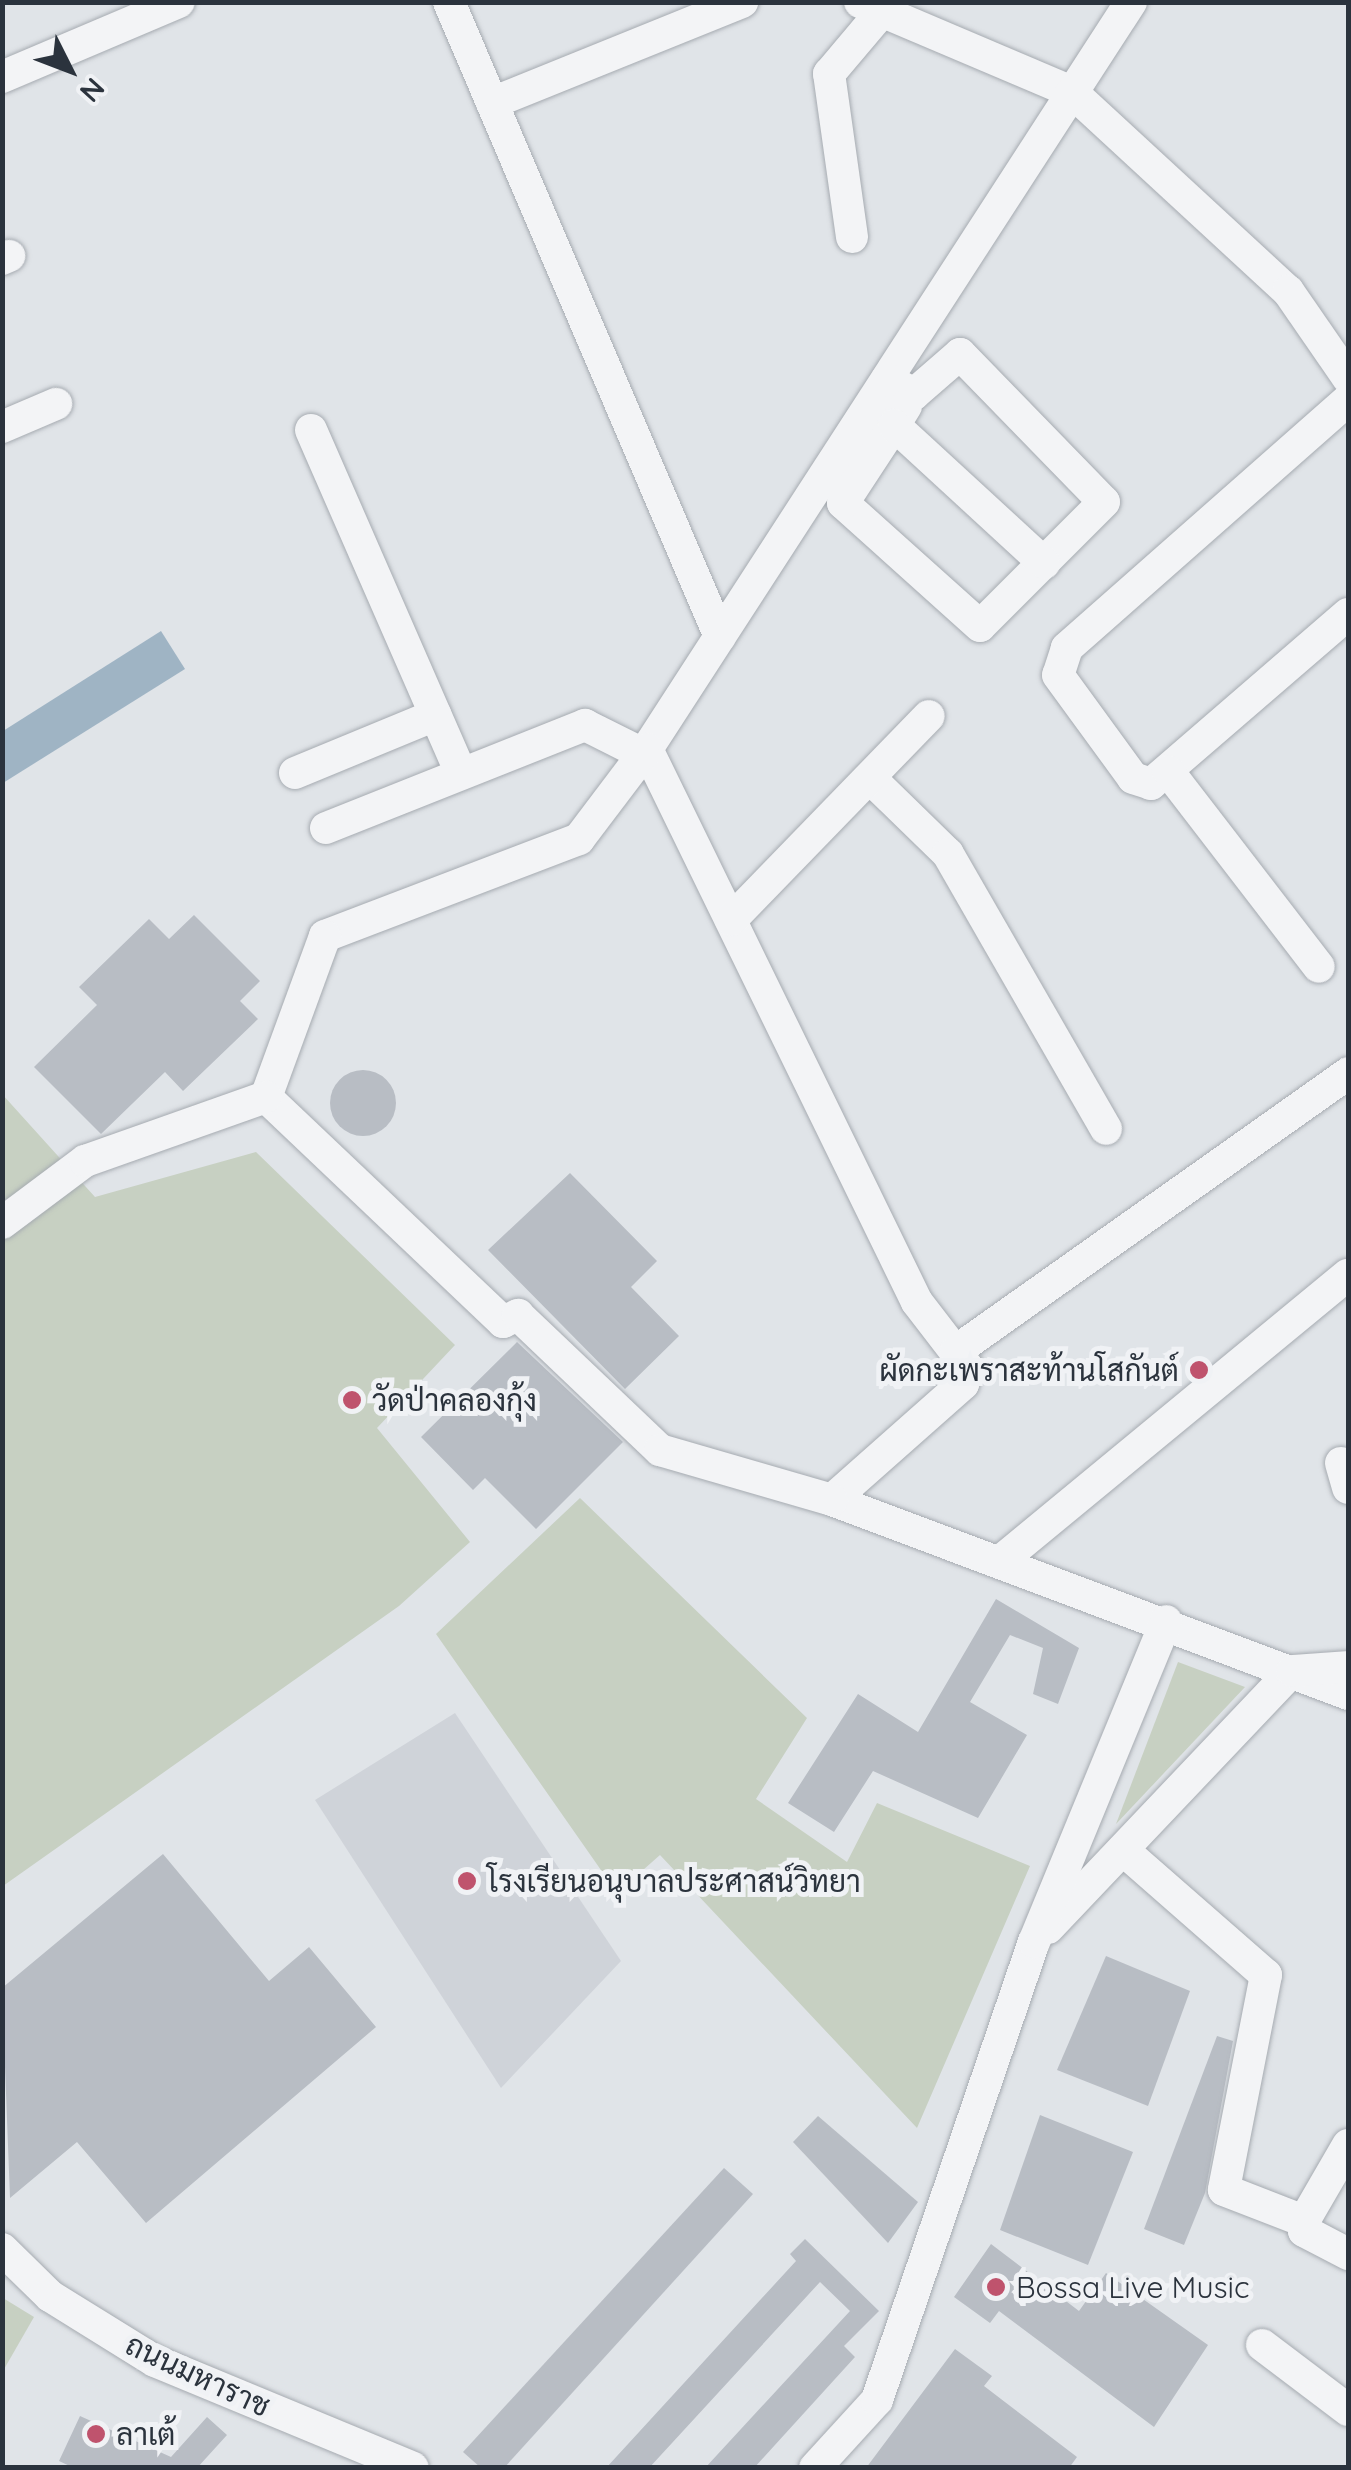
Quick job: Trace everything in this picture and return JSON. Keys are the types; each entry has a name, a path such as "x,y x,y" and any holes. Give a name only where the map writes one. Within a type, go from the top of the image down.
{"street":[{"path":"2,77 179,2"},
{"path":"449,2 720,637"},
{"path":"492,102 742,2"},
{"path":"266,1097 325,936 579,839 645,752 720,637 900,387 1072,92 1131,2"},
{"path":"852,238 829,74 869,9 1072,92 1288,291 1348,378"},
{"path":"960,354 1104,494 982,626 847,508 842,494 894,424 900,387 960,354"},
{"path":"1348,400 1067,648 1058,675 1133,778 1151,784 1348,614"},
{"path":"2,427 56,404"},
{"path":"894,424 1044,563"},
{"path":"312,430 462,774"},
{"path":"295,773 436,715"},
{"path":"731,920 872,779 928,716"},
{"path":"326,828 585,725 645,752 917,1302 968,1367 964,1384 832,1500"},
{"path":"1168,771 1319,967"},
{"path":"872,779 948,854 1106,1130"},
{"path":"956,1351 1348,1073"},
{"path":"2,1222 84,1162 266,1097"},
{"path":"266,1097 503,1322 518,1316 660,1450 832,1500 1003,1559 1348,1694"},
{"path":"1003,1559 1348,1275"},
{"path":"815,2468 877,2400 1034,1942 1166,1621"},
{"path":"1034,1942 1292,1671 1348,1667"},
{"path":"1122,1850 1266,1974 1224,2190 1304,2221"},
{"path":"1348,2146 1304,2221 1304,2230 1348,2254"},
{"name":"ถนนมหาราช","path":"2,2249 50,2296 154,2361 413,2468"},
{"path":"1262,2345 1348,2410"}],"shaded area":[{"name":"โรงเรียนอนุบาลประศาสน์วิทยา","path":"455,1713 621,1961 501,2088 315,1800"}],"green space":[{"path":"2,1094 95,1197 256,1152 455,1345 377,1428 470,1542 399,1606 3,1886"},
{"path":"580,1498 807,1718 756,1799 847,1862 877,1803 1030,1866 917,2128 660,1855 617,1893 436,1634"},
{"path":"1178,1662 1245,1687 1116,1824"},
{"path":"3,2298 34,2317 3,2371"}],"water":[{"path":"161,631 185,669 3,783 3,731"}],"building":[{"path":"194,915 260,981 240,1001 258,1019 183,1091 165,1072 101,1134 34,1067 97,1005 79,987 149,919 169,939"},
{"path":"363,1070 386,1080 396,1103 386,1126 363,1136 340,1126 330,1103 340,1080"},
{"path":"570,1173 657,1261 631,1287 679,1336 625,1389 488,1250"},
{"path":"517,1342 623,1442 536,1529 485,1478 473,1490 421,1437"},
{"path":"996,1599 1079,1648 1058,1704 1033,1694 1043,1648 1010,1635 970,1702 1027,1735 978,1818 873,1771 834,1832 788,1803 858,1694 918,1732"},
{"path":"163,1854 269,1981 309,1947 376,2027 146,2223 77,2142 10,2198 2,1988"},
{"path":"1106,1956 1190,1991 1148,2106 1057,2070"},
{"path":"1217,2036 1233,2041 1205,2193 1184,2245 1144,2229"},
{"path":"1040,2115 1133,2152 1088,2265 1000,2230"},
{"path":"818,2116 918,2202 888,2243 793,2142"},
{"path":"724,2168 753,2194 504,2468 481,2468 463,2452"},
{"path":"805,2239 879,2311 844,2346 855,2357 754,2468 705,2468 850,2311 820,2282 649,2468 606,2468 796,2261 790,2254"},
{"path":"991,2244 1079,2311 1106,2273 1208,2345 1154,2427 999,2311 990,2323 954,2297"},
{"path":"955,2349 992,2376 984,2386 1077,2457 1069,2468 866,2468"},
{"path":"80,2416 171,2457 207,2417 227,2435 197,2468 74,2468 59,2461"}],"place":[{"name":"ผัดกะเพราสะท้านโสกันต์","path":"1199,1370"},
{"name":"วัดป่าคลองกุ้ง","path":"352,1400"},
{"name":"โรงเรียนอนุบาลประศาสน์วิทยา","path":"467,1881"},
{"name":"Bossa Live Music","path":"996,2287"},
{"name":"ลาเต้","path":"96,2434"}]}
